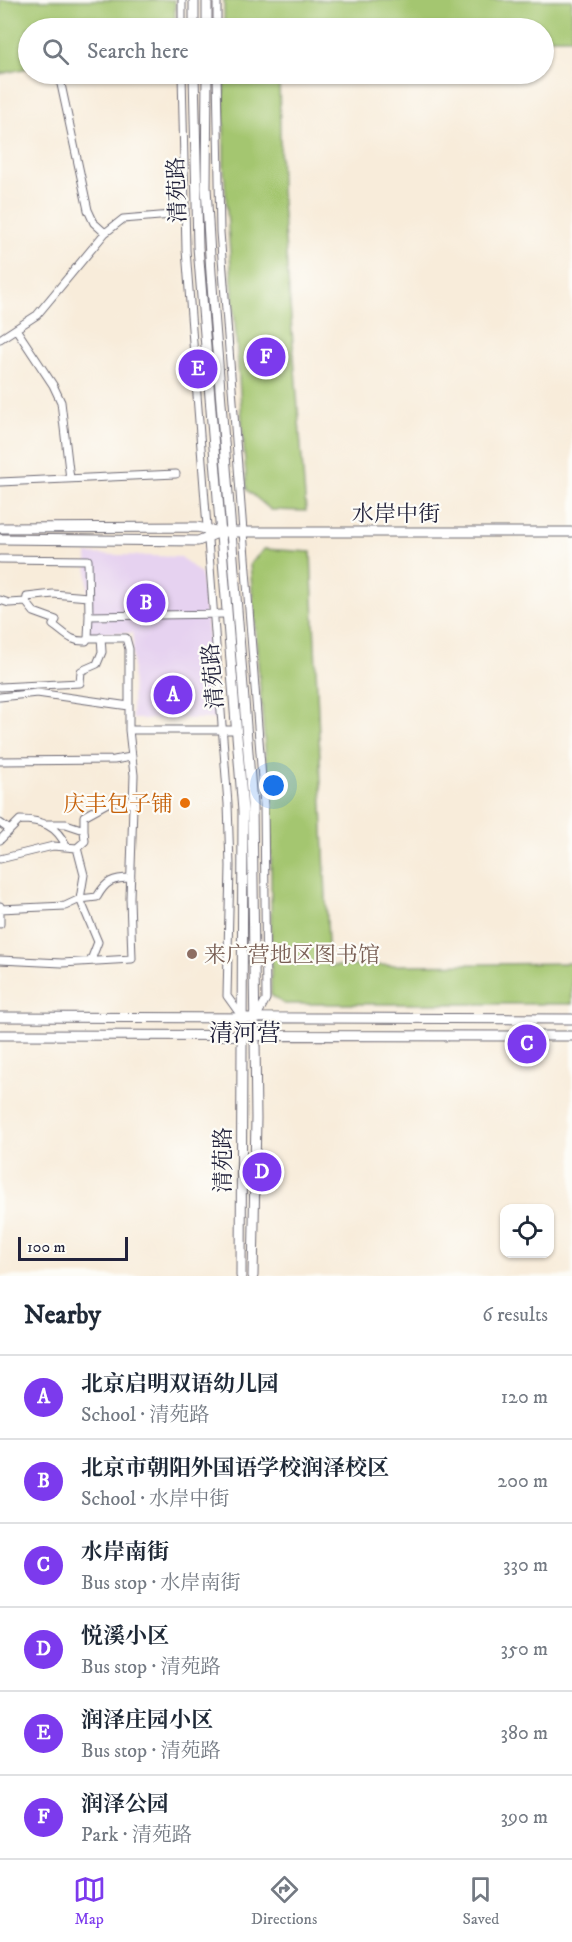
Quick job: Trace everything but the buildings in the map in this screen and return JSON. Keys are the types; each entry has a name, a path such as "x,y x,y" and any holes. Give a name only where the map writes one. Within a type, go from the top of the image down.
{"main road":[{"path":"194,0 194,18"},
{"path":"207,0 207,18"},
{"name":"清苑路","path":"194,84 198,248 243,811 241,1276"},
{"name":"清苑路","path":"207,84 206,187 211,273 252,804 256,1018 253,1276"},
{"name":"水岸中街","path":"0,528 197,527 208,533 572,532"},
{"name":"水岸中街","path":"0,539 198,542 208,533"},
{"path":"0,1017 572,1019"},
{"path":"0,1035 572,1036"}],"street":[{"path":"182,0 182,18"},
{"path":"217,0 217,18"},
{"path":"61,84 88,210 94,223 105,233"},
{"path":"182,84 184,214 231,866 227,996 242,1017"},
{"path":"217,84 220,232 264,805 266,999 256,1018"},
{"path":"0,339 37,315 105,233 123,219 184,214"},
{"path":"16,329 53,385 61,402 70,479"},
{"path":"0,482 176,474"},
{"path":"0,559 88,560 88,638"},
{"path":"26,602 27,597 53,594 88,597"},
{"path":"0,600 9,603 26,602"},
{"path":"0,960 62,963 132,959 131,878 134,775 129,730 129,649 126,638 101,637 77,641 68,638 53,625 56,620 34,612 26,602"},
{"path":"89,616 226,614"},
{"path":"0,687 80,683 81,671 97,664 102,652 101,637"},
{"path":"0,697 37,693 129,706"},
{"path":"129,730 236,730"},
{"path":"0,761 114,760 131,757"},
{"path":"77,848 84,842 84,816 113,800 121,804 132,803"},
{"path":"0,840 20,820 38,820 47,824 61,836 66,846"},
{"path":"0,823 10,830"},
{"path":"47,824 66,824 84,830"},
{"path":"0,859 46,848 66,846 77,848"},
{"path":"77,848 84,875 80,899 98,942 91,960"},
{"path":"0,924 1,908 65,906 80,899 97,897 105,883 115,878 131,878"}],"shaded area":[{"path":"87,554 181,557 201,574 217,719 132,719 133,633 89,633"}],"green space":[{"path":"0,0 175,0 175,18 18,18 18,70 0,74"},
{"path":"224,0 572,0 572,38 554,38 554,18 224,18"},
{"path":"224,84 279,84 281,189 306,511 271,510 247,490 224,170"},
{"path":"264,549 311,552 329,966 572,963 572,1004 284,1004 271,995 271,823 250,564"}],"place":[{"name":"润泽公园","path":"266,357"},
{"name":"润泽庄园小区","path":"198,369"},
{"name":"北京市朝阳外国语学校润泽校区","path":"146,603"},
{"name":"北京启明双语幼儿园","path":"173,695"},
{"name":"庆丰包子铺","path":"185,803"},
{"name":"来广营地区图书馆","path":"192,954"},
{"name":"水岸南街","path":"527,1044"},
{"name":"悦溪小区","path":"262,1172"}],"district":[{"name":"清河营","path":"245,1033"}]}
